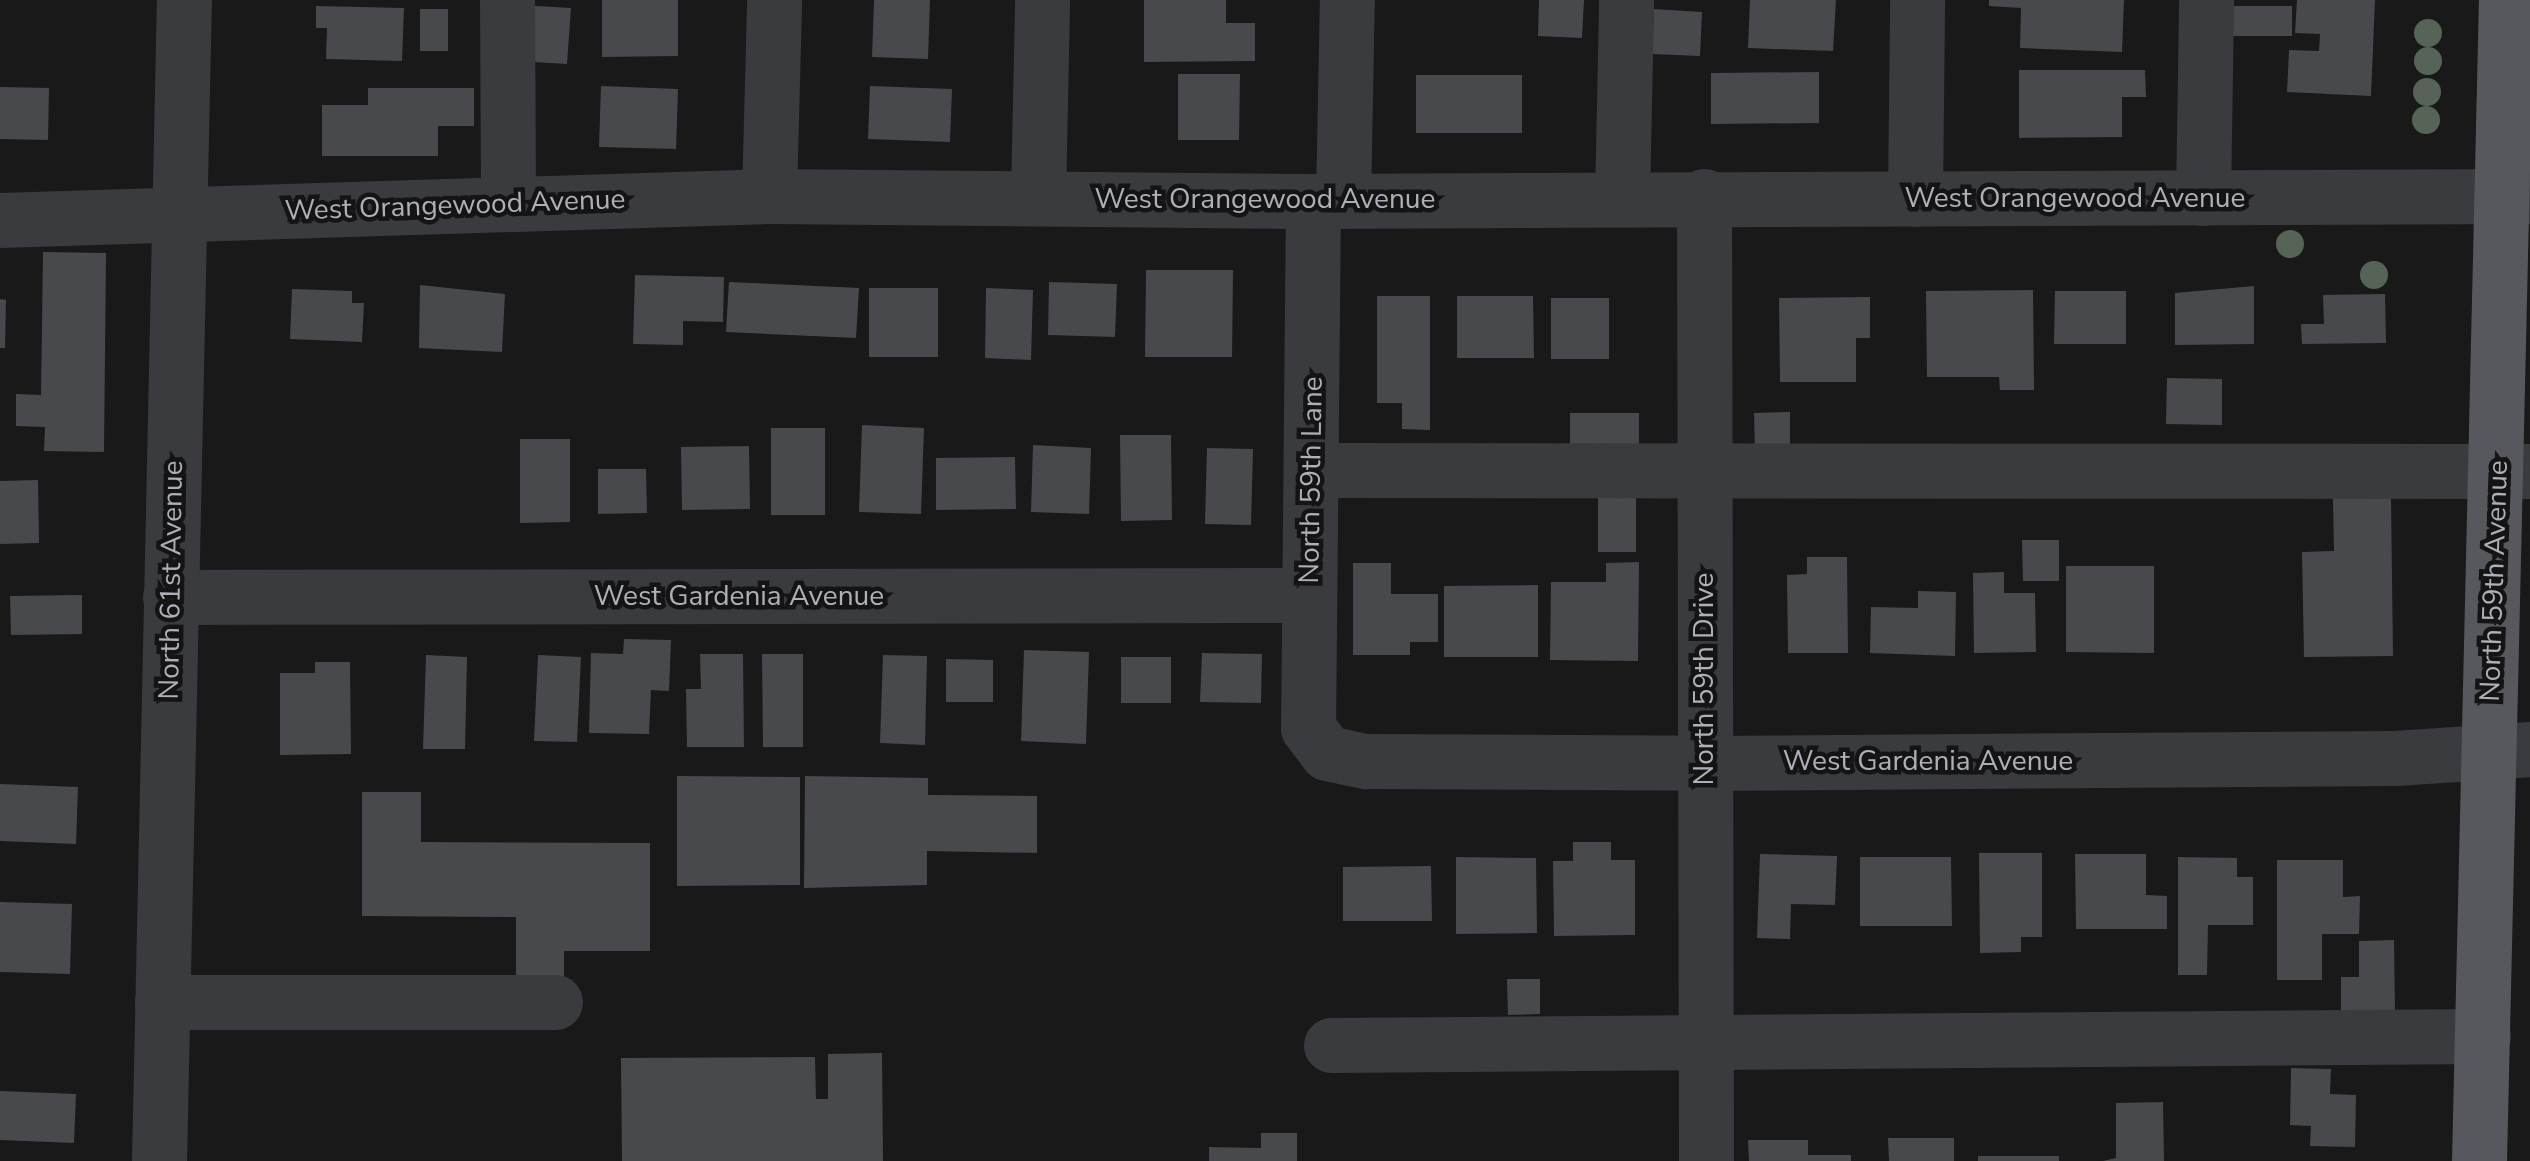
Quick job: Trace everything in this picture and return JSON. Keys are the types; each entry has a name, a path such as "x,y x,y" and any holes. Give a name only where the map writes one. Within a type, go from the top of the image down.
{"main road":[{"name":"North 59th Avenue","path":"2479,1161 2483,1036 2510,751 2516,196 2506,0"}],"street":[{"name":"North 61st Avenue","path":"159,1161 184,0"},
{"path":"507,0 508,200"},
{"path":"768,196 774,0"},
{"path":"1038,197 1042,0"},
{"name":"North 59th Lane","path":"1327,753 1308,728 1313,470 1328,201 1347,0"},
{"path":"1622,198 1626,0"},
{"path":"1915,199 1917,0"},
{"path":"2203,198 2206,0"},
{"name":"West Orangewood Avenue","path":"0,220 181,218 508,200 768,196 1328,201 1704,196 2516,196"},
{"name":"North 59th Drive","path":"1704,196 1706,1161"},
{"path":"1313,470 1702,474 2514,471"},
{"name":"West Gardenia Avenue","path":"170,597 1310,594"},
{"name":"West Gardenia Avenue","path":"1327,753 1366,761 1706,763 2510,751"},
{"path":"162,1002 555,1002"},
{"path":"1330,1045 2483,1036"}],"building":[{"path":"602,0 678,0 678,56 602,57"},
{"path":"874,0 930,0 928,59 872,57"},
{"path":"1144,0 1226,0 1226,23 1255,23 1255,61 1144,62"},
{"path":"1539,0 1584,0 1582,38 1538,36"},
{"path":"1750,0 1836,0 1833,51 1748,48"},
{"path":"1989,0 2124,0 2122,52 2020,48 2021,8 1989,6"},
{"path":"2297,0 2375,0 2371,96 2287,92 2289,50 2319,51 2320,34 2295,33"},
{"path":"520,5 571,8 567,64 517,61"},
{"path":"316,6 404,8 402,61 326,59 327,28 316,28"},
{"path":"2215,6 2292,6 2292,36 2215,36"},
{"path":"420,9 448,9 448,51 420,51"},
{"path":"1654,9 1702,12 1700,56 1652,54"},
{"path":"2019,70 2145,70 2146,97 2122,97 2122,137 2019,138"},
{"path":"1819,72 1819,123 1711,124 1711,73"},
{"path":"1178,74 1240,74 1239,140 1178,140"},
{"path":"1416,75 1522,75 1522,133 1416,133"},
{"path":"601,86 678,89 676,149 599,147"},
{"path":"870,86 952,89 950,142 868,139"},
{"path":"0,87 49,88 48,140 0,139"},
{"path":"368,88 474,88 474,126 438,126 438,156 322,156 322,105 368,105"},
{"path":"43,252 106,253 104,452 44,451 45,427 16,426 16,394 41,395"},
{"path":"1146,270 1233,270 1232,357 1145,357"},
{"path":"635,275 724,277 723,322 683,321 683,345 633,344"},
{"path":"729,282 859,288 856,338 726,332"},
{"path":"1049,282 1117,284 1115,337 1048,335"},
{"path":"420,285 505,294 502,352 419,348"},
{"path":"2254,286 2254,344 2175,345 2175,293"},
{"path":"869,288 938,288 938,357 869,357"},
{"path":"986,288 1033,290 1031,360 985,358"},
{"path":"292,289 352,291 352,303 364,303 362,342 290,339"},
{"path":"2033,290 2034,390 2000,390 1999,377 1927,377 1926,291"},
{"path":"2055,291 2126,291 2126,344 2054,344"},
{"path":"2385,294 2386,343 2302,344 2301,324 2324,324 2323,295"},
{"path":"1377,296 1430,296 1430,430 1402,429 1402,403 1377,403"},
{"path":"1457,296 1533,296 1534,358 1457,358"},
{"path":"1870,297 1870,338 1856,338 1856,382 1780,382 1779,298"},
{"path":"1551,298 1609,298 1609,359 1551,359"},
{"path":"0,299 6,300 5,348 0,348"},
{"path":"2167,378 2222,379 2222,425 2166,424"},
{"path":"1790,412 1790,452 1755,452 1754,413"},
{"path":"1570,413 1639,413 1639,450 1570,450"},
{"path":"862,425 924,428 921,514 859,512"},
{"path":"771,428 825,428 825,515 771,515"},
{"path":"1120,435 1171,435 1172,520 1121,521"},
{"path":"520,439 570,439 570,522 520,523"},
{"path":"1033,445 1091,448 1089,514 1031,512"},
{"path":"749,446 750,509 682,510 681,447"},
{"path":"1207,448 1253,449 1251,525 1205,524"},
{"path":"1015,457 1016,509 936,510 936,458"},
{"path":"598,469 646,469 647,513 598,514"},
{"path":"38,480 39,543 0,544 0,481"},
{"path":"1598,497 1636,497 1636,552 1598,552"},
{"path":"2391,497 2393,656 2304,657 2302,552 2334,551 2333,498"},
{"path":"2022,540 2059,540 2059,581 2023,581"},
{"path":"1807,557 1847,557 1848,653 1788,653 1787,575 1807,574"},
{"path":"1639,562 1638,661 1550,660 1551,582 1606,582 1606,563"},
{"path":"1353,563 1391,563 1391,594 1438,594 1438,642 1410,642 1410,655 1353,655"},
{"path":"2066,566 2154,566 2154,653 2066,652"},
{"path":"2004,572 2004,593 2035,593 2036,652 1974,653 1973,573"},
{"path":"1538,585 1538,657 1444,657 1444,586"},
{"path":"1918,591 1956,592 1955,656 1870,653 1871,607 1918,608"},
{"path":"82,595 82,634 11,635 10,596"},
{"path":"624,639 671,640 669,691 651,690 649,734 589,733 591,653 623,654"},
{"path":"1024,650 1089,652 1086,744 1021,741"},
{"path":"1202,653 1262,654 1261,703 1200,702"},
{"path":"700,654 743,654 744,747 687,747 686,689 701,689"},
{"path":"762,654 803,654 803,747 763,747"},
{"path":"426,655 467,657 465,749 423,749"},
{"path":"538,655 581,657 577,742 534,741"},
{"path":"883,655 927,656 925,745 880,743"},
{"path":"1121,657 1171,657 1171,703 1121,703"},
{"path":"946,659 993,660 993,702 946,702"},
{"path":"315,662 350,662 351,754 280,755 280,673 315,673"},
{"path":"677,776 800,777 800,885 677,886"},
{"path":"805,776 928,778 928,795 1037,796 1037,853 927,851 927,885 804,888"},
{"path":"0,784 78,787 76,844 0,841"},
{"path":"362,792 421,792 421,842 650,843 650,951 564,951 564,980 516,980 516,917 362,916"},
{"path":"1573,842 1611,842 1611,860 1635,860 1635,935 1554,936 1553,861 1573,861"},
{"path":"1979,853 2042,853 2042,937 2021,937 2021,952 1980,953"},
{"path":"1760,854 1837,856 1835,905 1791,904 1790,939 1757,938"},
{"path":"2075,854 2146,854 2146,895 2167,896 2167,929 2076,929"},
{"path":"1456,857 1536,858 1537,933 1456,934"},
{"path":"1860,857 1951,857 1952,926 1860,926"},
{"path":"2178,857 2237,858 2237,877 2253,877 2253,925 2208,925 2207,975 2178,975"},
{"path":"2277,860 2343,860 2343,897 2360,896 2359,934 2322,934 2322,980 2277,980"},
{"path":"1431,866 1432,921 1343,921 1343,867"},
{"path":"0,902 72,904 70,974 0,972"},
{"path":"2394,940 2395,1013 2341,1014 2341,977 2359,977 2359,941"},
{"path":"1507,979 1540,979 1540,1014 1508,1015"},
{"path":"882,1053 883,1161 622,1161 621,1058 815,1057 816,1099 828,1099 828,1054"},
{"path":"2291,1068 2331,1069 2330,1094 2356,1095 2355,1147 2310,1146 2311,1126 2290,1125"},
{"path":"0,1091 76,1094 74,1143 0,1140"},
{"path":"2163,1102 2164,1161 2103,1161 2116,1158 2116,1103"},
{"path":"1261,1133 1297,1133 1297,1161 1209,1161 1209,1147 1261,1148"},
{"path":"1888,1138 1954,1138 1954,1161 1889,1161"},
{"path":"1748,1140 1808,1140 1808,1155 1851,1155 1851,1161 1749,1161"},
{"path":"1978,1156 2059,1156 2059,1161 1978,1161"}]}
